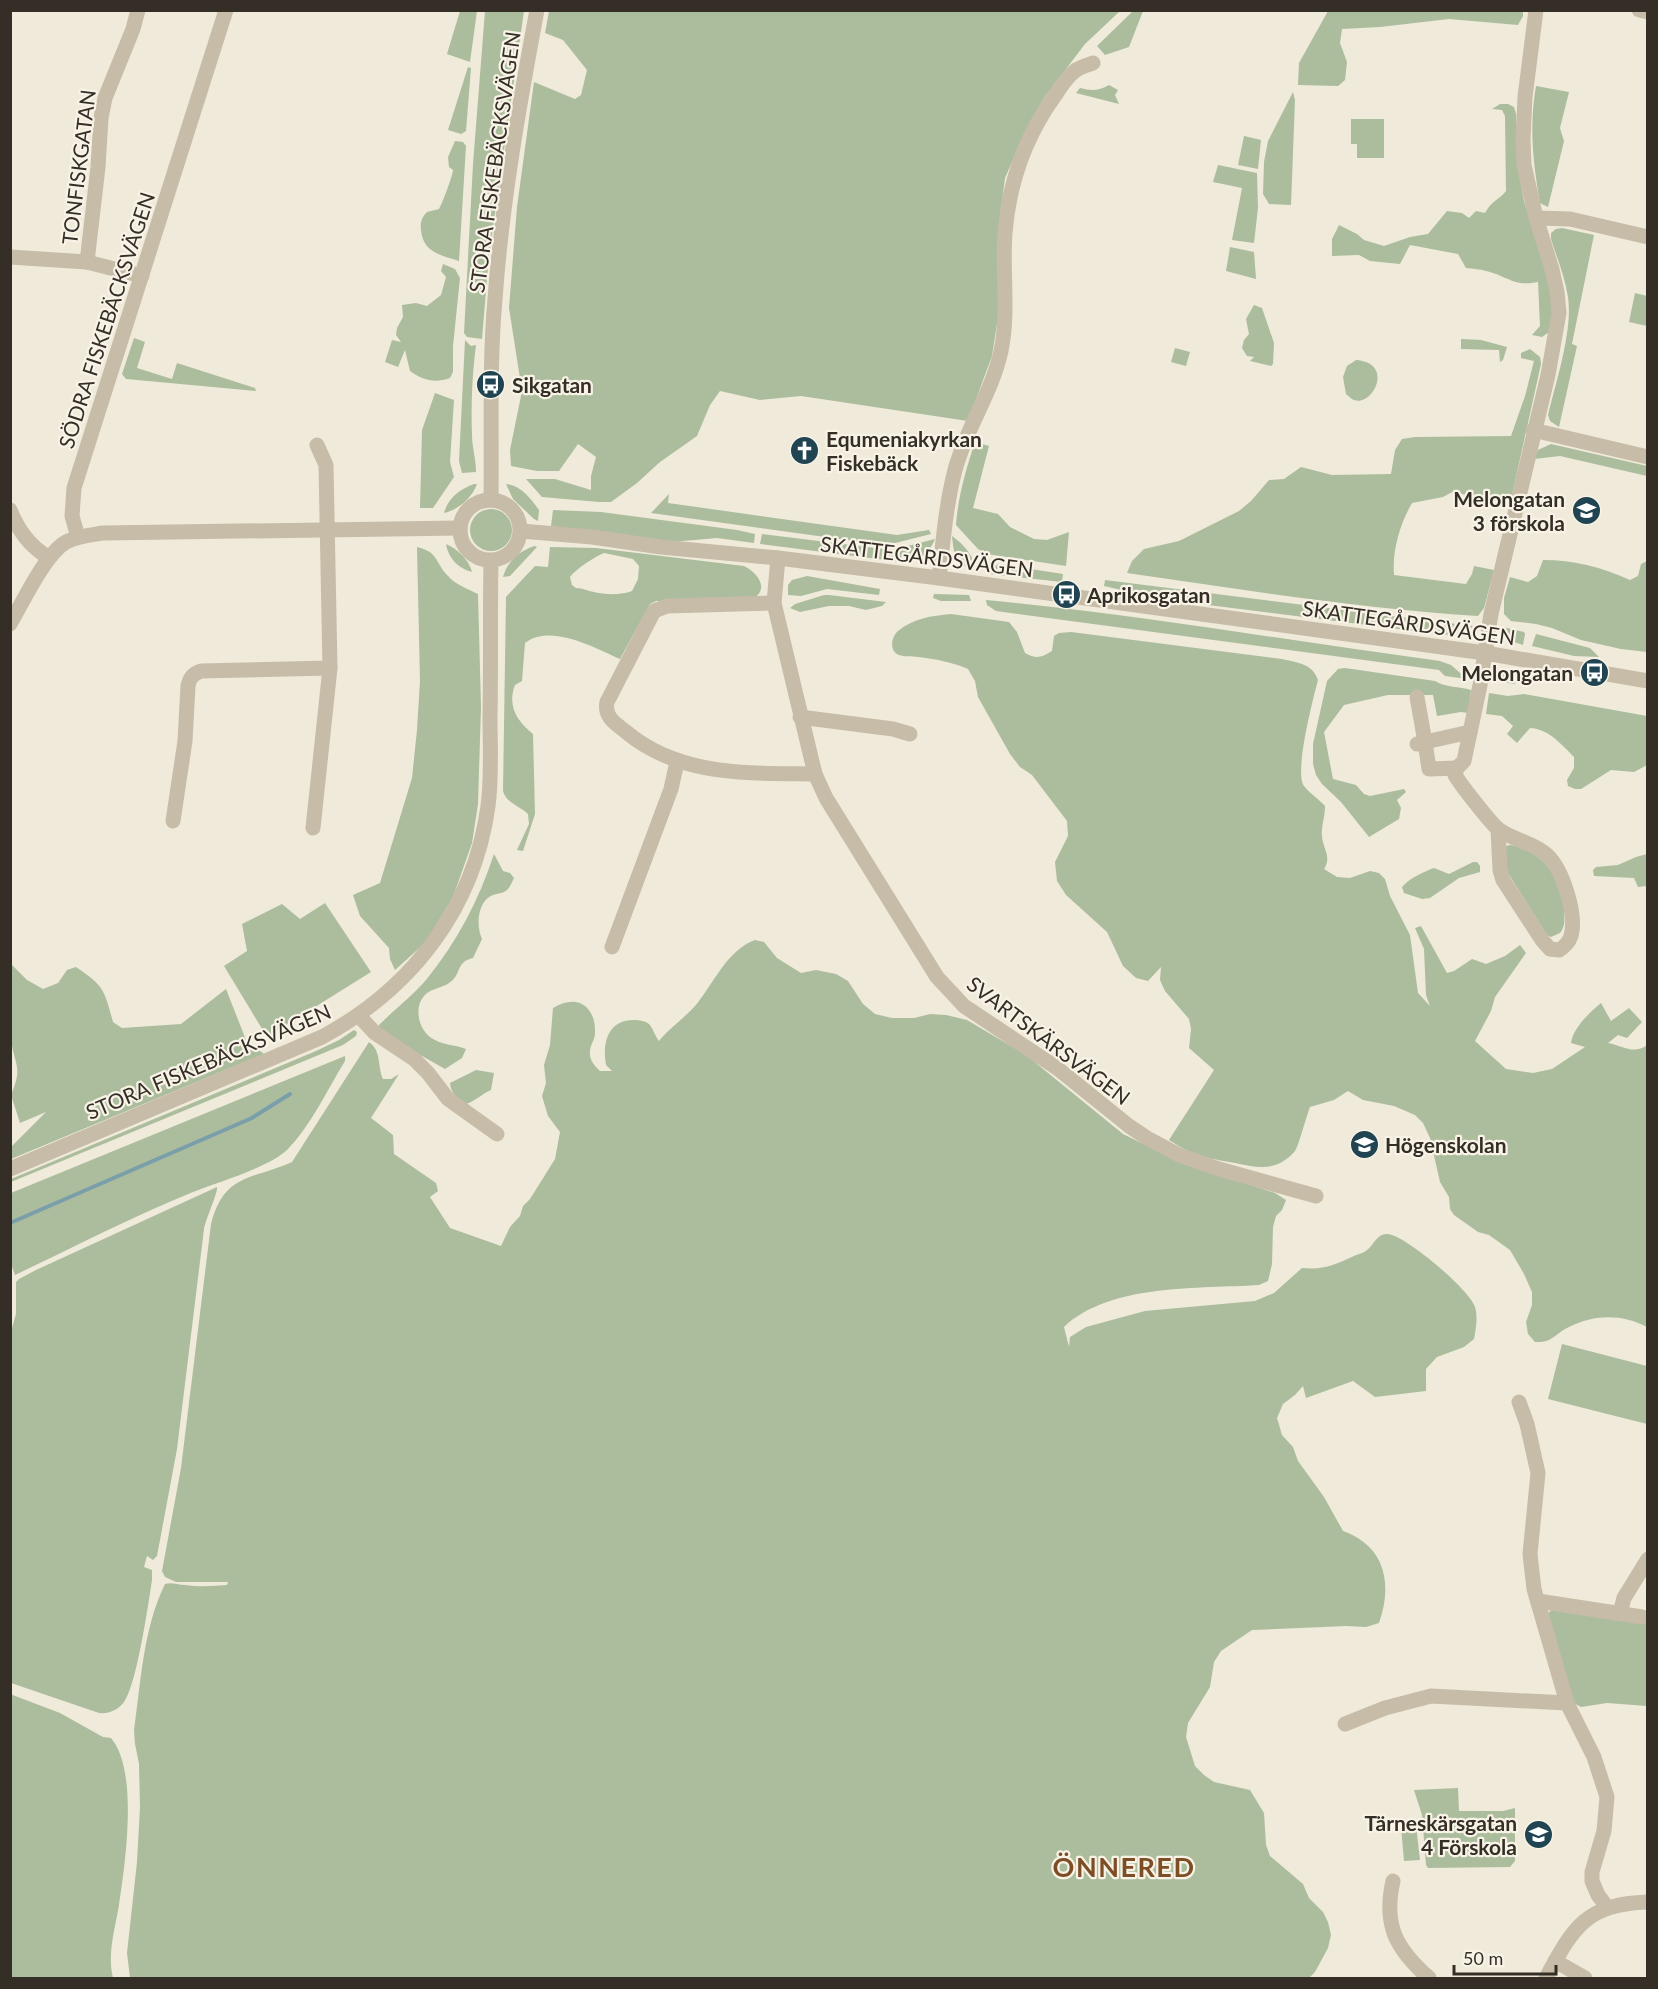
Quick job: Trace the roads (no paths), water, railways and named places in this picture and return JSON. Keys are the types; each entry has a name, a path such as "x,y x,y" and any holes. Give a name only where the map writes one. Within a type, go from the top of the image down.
{"street":[{"name":"TONFISKGATAN","path":"87,262 105,98 133,29 138,10"},
{"name":"SÖDRA FISKEBÄCKSVÄGEN","path":"78,537 72,516 74,488 226,10"},
{"name":"STORA FISKEBÄCKSVÄGEN","path":"491,500 494,301 511,157 537,10"},
{"path":"1498,829 1500,870 1503,880 1542,940 1550,949 1559,950 1570,939 1572,928 1565,886 1557,868 1547,855 1534,846 1498,829 1456,778 1457,768 1464,761 1491,614 1533,430 1548,375 1559,313 1552,269 1528,189 1523,139 1525,97 1536,10"},
{"path":"1640,10 1647,12"},
{"path":"939,578 955,470 967,435 987,393 1001,351 1006,307 1005,234 1017,171 1034,130 1051,100 1076,70 1093,63"},
{"path":"1536,218 1570,219 1647,237"},
{"path":"10,257 87,262 142,276"},
{"path":"1533,430 1647,457"},
{"path":"313,828 330,668 326,465 317,445"},
{"path":"491,500 511,507 519,520 521,531 514,550 506,557 490,561 471,554 462,542 460,528 463,517 470,507 480,501 491,500"},
{"path":"10,510 16,526 24,536 49,558"},
{"path":"10,624 49,558 65,543 78,537 103,532 460,528"},
{"name":"SKATTEGÅRDSVÄGEN","path":"521,531 778,558 939,578 1485,654 1647,681"},
{"name":"SVARTSKÄRSVÄGEN","path":"778,558 774,603 815,774 826,798 937,978 964,1006 1057,1068 1147,1138 1179,1155 1219,1169 1316,1196"},
{"name":"STORA FISKEBÄCKSVÄGEN","path":"10,1169 305,1045 359,1016 401,981 439,934 468,879 482,838 488,807 490,561"},
{"path":"774,603 667,606 654,611 607,702 606,709 610,719 638,742 656,754 677,762 750,773 815,774"},
{"path":"173,821 186,741 188,686 193,674 201,671 330,668"},
{"path":"1417,697 1421,743 1429,769 1457,768"},
{"path":"800,717 893,729 910,734"},
{"path":"1421,743 1470,732"},
{"path":"612,947 671,789 677,762"},
{"path":"359,1016 375,1033 414,1059 448,1099 497,1134"},
{"path":"1519,1402 1527,1424 1538,1473 1530,1554 1533,1584 1567,1703 1594,1757 1607,1797 1604,1830 1592,1872 1595,1889 1607,1907"},
{"path":"1620,1613 1624,1598 1647,1559"},
{"path":"1538,1601 1641,1617"},
{"path":"1345,1724 1385,1708 1431,1696 1567,1703"},
{"path":"1393,1881 1389,1909 1392,1933 1406,1954 1429,1978"},
{"path":"1546,1978 1568,1940 1584,1921 1607,1907 1631,1902 1647,1902"},
{"path":"1555,1961 1585,1978"}],"waterway":[{"path":"10,1223 252,1118 290,1094"}],"place":[{"name":"Sikgatan","path":"491,384"},
{"name":"Equmeniakyrkan Fiskebäck","path":"805,450"},
{"name":"Melongatan 3 förskola","path":"1586,510"},
{"name":"Aprikosgatan","path":"1066,594"},
{"name":"Melongatan","path":"1594,672"},
{"name":"Högenskolan","path":"1364,1144"},
{"name":"Tärneskärsgatan 4 Förskola","path":"1538,1834"}],"district":[{"name":"ÖNNERED","path":"1124,1866"}]}
